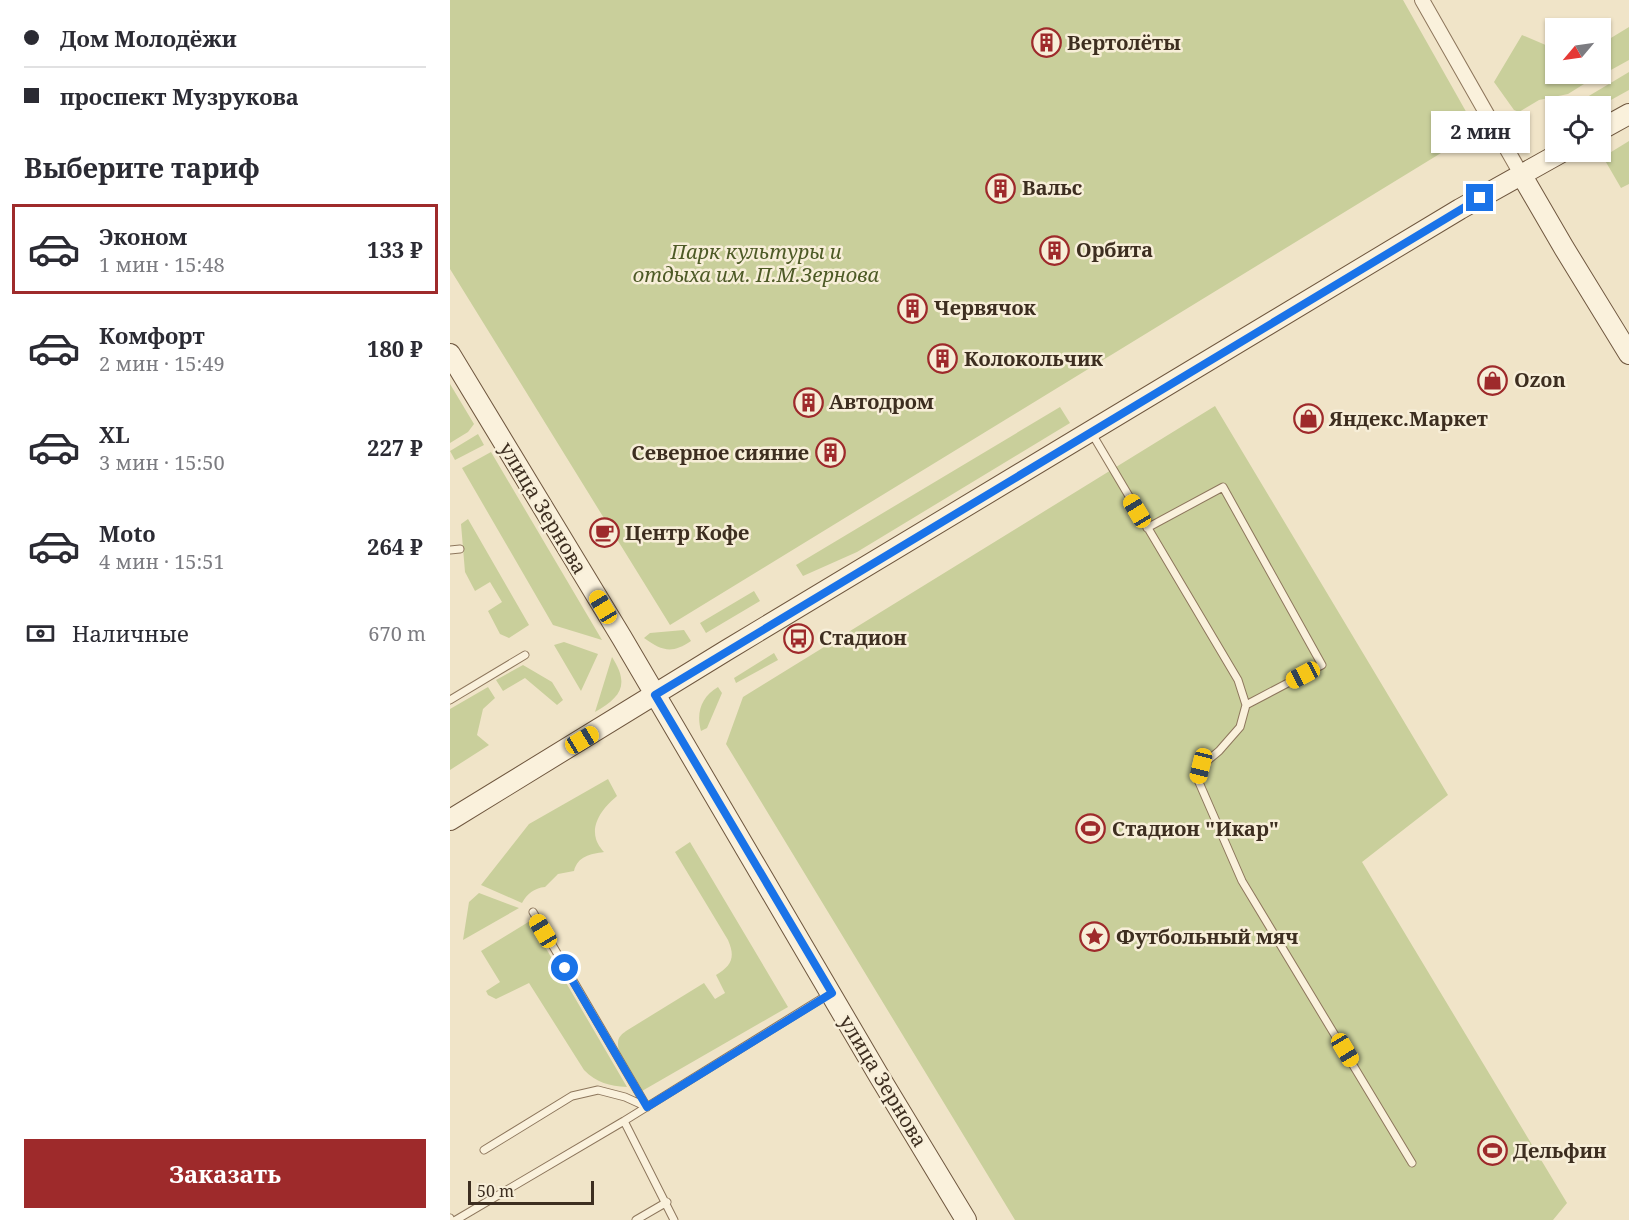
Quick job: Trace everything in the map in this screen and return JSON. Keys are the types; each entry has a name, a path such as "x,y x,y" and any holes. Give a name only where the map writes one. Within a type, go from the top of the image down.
{"main road":[{"path":"1611,124 1629,114"},
{"path":"451,823 655,695 1545,161"},
{"path":"1521,174 1629,354"},
{"name":"улица Зернова","path":"450,354 622,638 966,1220"}],"street":[{"path":"1422,0 1521,174"}],"lane":[{"path":"1091,432 1238,680 1246,705 1240,727 1219,751 1201,766 1198,780 1203,797 1242,880 1412,1163"},
{"path":"1148,528 1223,487 1322,664 1246,705"},
{"path":"450,550 460,549"},
{"path":"450,700 525,656"},
{"path":"532,912 647,1107"},
{"path":"456,1220 624,1121 832,993"},
{"path":"484,1150 572,1096 598,1090 625,1096 647,1107"},
{"path":"624,1121 667,1202 674,1220"},
{"path":"636,1220 667,1202"}],"green space":[{"name":"Парк культуры и отдыха им. П.М.Зернова","path":"450,0 1403,0 1477,131 670,625 450,269"},
{"path":"1629,27 1629,60 1611,70 1611,38"},
{"path":"1522,35 1545,45 1545,84 1584,84 1568,94 1545,96 1545,99 1519,112 1514,110 1494,82"},
{"path":"1629,72 1629,90 1611,100 1611,96 1589,96 1611,84"},
{"path":"1629,141 1629,184 1621,188 1606,162 1611,162 1611,152"},
{"path":"450,384 474,424 468,432 450,443"},
{"name":"Стадион \"Икар\"","path":"1215,406 1448,795 1362,862 1567,1203 1553,1220 1015,1220 726,744 743,697"},
{"path":"1060,407 1070,423 857,552 803,576 796,565"},
{"path":"478,434 484,445 455,460 450,451"},
{"path":"491,452 602,640 553,625 462,468"},
{"path":"468,519 529,625 509,638 500,634 488,611 502,602 490,582 475,591 465,572 461,524"},
{"path":"754,591 760,601 706,633 700,623"},
{"path":"684,630 691,641 673,649 656,646 644,638 650,633"},
{"path":"564,642 598,654 581,691 554,645"},
{"path":"774,653 778,660 736,683 734,678"},
{"path":"612,657 621,675 620,689 611,701 595,712"},
{"path":"523,665 552,682 563,700 557,705 525,678 503,691 496,680"},
{"path":"488,687 495,698 483,709 477,735 489,745 450,770 450,709"},
{"path":"718,687 722,693 707,728 701,731 699,718 701,706 707,696"},
{"path":"608,779 617,796 600,815 595,827 597,842 604,852 585,857 578,862 574,871 558,874 545,887 531,892 522,903 481,885 529,824"},
{"path":"690,842 788,1007 642,1091 620,1054 618,1043 620,1036 704,983 715,999 725,993 716,975 728,965 732,957 728,940 675,852"},
{"path":"479,893 519,908 463,940 469,902"},
{"path":"530,921 627,1087 604,1083 584,1070 529,983 496,999 488,995 486,991 500,982 481,951"}],"place":[{"name":"Вертолёты","path":"1046,43"},
{"name":"Вальс","path":"1001,188"},
{"name":"Орбита","path":"1055,250"},
{"name":"Червячок","path":"913,308"},
{"name":"Колокольчик","path":"943,359"},
{"name":"Ozon","path":"1493,380"},
{"name":"Автодром","path":"808,402"},
{"name":"Яндекс.Маркет","path":"1308,419"},
{"name":"Северное сияние","path":"830,453"},
{"name":"Центр Кофе","path":"604,533"},
{"name":"Стадион","path":"798,638"},
{"name":"Стадион \"Икар\"","path":"1091,829"},
{"name":"Футбольный мяч","path":"1095,937"},
{"name":"Дельфин","path":"1492,1151"}],"route":[{"path":"565,968 647,1107 832,993 655,695 1480,198"}]}
